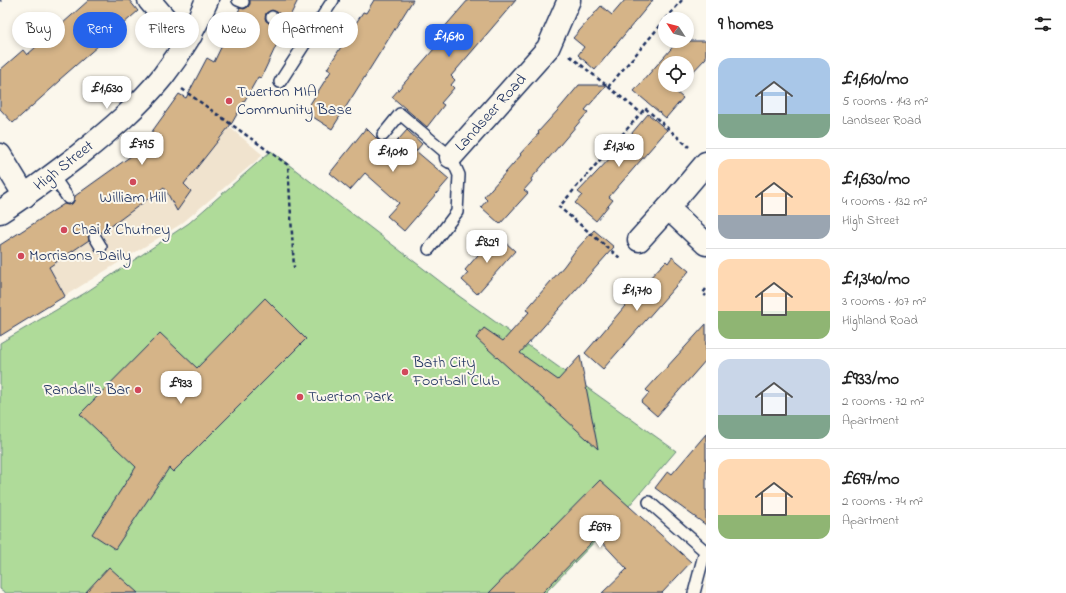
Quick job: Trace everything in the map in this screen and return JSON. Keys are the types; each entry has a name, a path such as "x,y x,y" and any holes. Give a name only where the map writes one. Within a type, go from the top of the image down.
{"street":[{"path":"149,0 159,12"},
{"name":"High Street","path":"199,18 207,0"},
{"name":"Landseer Road","path":"451,157 548,48 569,0"},
{"name":"High Street","path":"0,212 26,196 108,131 137,105 164,76 182,48"},
{"path":"0,155 26,196"},
{"path":"639,240 706,163"},
{"path":"668,208 706,244"}],"lane":[{"path":"326,12 333,0"},
{"path":"280,82 303,48"},
{"path":"383,135 400,114 451,157"},
{"name":"Landseer Road","path":"429,249 457,212 459,175 451,157"},
{"path":"52,175 68,198"},
{"path":"95,237 101,247"},
{"path":"648,502 705,551 694,593"}],"path":[{"path":"672,12 682,0"},
{"path":"608,87 658,29"},
{"path":"548,48 565,51 641,114"},
{"path":"164,76 288,165 294,268"},
{"path":"639,240 622,259 559,207 645,108 689,147"},
{"path":"706,288 703,293 706,296"}],"shaded area":[{"path":"179,94 229,127 263,155 181,224 0,336 24,230 138,151"}],"green space":[{"name":"Twerton Park","path":"271,151 459,296 676,451 628,507 545,593 6,593 0,589 0,343 85,293 189,223"}],"building":[{"path":"89,0 129,0 138,11 135,12 127,21 127,12 75,12"},
{"path":"250,0 298,0 292,12 276,12 272,10 266,13 265,18 268,22 268,48 275,48 261,78 258,77 232,123 184,184 191,191 177,211 164,187 106,230 100,233 95,230 91,231 88,237 89,240 49,267 65,296 0,336 0,245 64,204 72,204 75,196 138,151 179,94 186,98 207,58 214,62 221,48 260,48 260,12 238,12 240,8 244,9 250,4"},
{"path":"374,0 413,0 332,129 305,112 331,71 327,69 340,48 358,48 358,20 363,12 366,13"},
{"path":"468,0 516,0 451,76 455,80 451,85 454,88 441,103 444,105 427,127 392,97 434,49 429,45"},
{"path":"625,0 653,0 595,70 578,55 584,47 573,38 601,6 612,15"},
{"path":"73,14 73,48 96,48 13,123 0,109 0,70 23,50 27,55 35,48 65,48 65,21"},
{"path":"694,41 706,41 706,58 694,71 694,56 665,56 672,48 694,48"},
{"path":"658,64 658,92 676,92 683,98 666,118 634,91"},
{"path":"579,85 607,85 585,110 588,112 531,179 532,181 524,190 528,193 500,224 481,207 487,200 484,197"},
{"path":"648,114 667,130 609,197 613,200 596,221 575,203 582,195 578,192 615,153"},
{"path":"366,128 390,149 407,130 422,144 416,151 449,179 404,231 387,216 399,203 365,173 350,190 330,173"},
{"path":"594,230 614,247 520,353 558,380 580,356 598,449 476,338 484,328 503,341 529,312 526,310"},
{"path":"496,234 515,251 477,294 462,280 468,273 465,270"},
{"path":"672,257 689,271 603,369 585,353 642,286 666,261 668,263"},
{"path":"265,298 306,339 173,472 169,468 115,549 92,534 136,467 80,414 160,333 197,368"},
{"path":"706,324 706,360 657,416 641,402 649,393 646,390"},
{"path":"706,434 706,525 655,488 668,471 672,474"},
{"path":"600,480 691,562 662,593 602,593 627,569 597,537 542,593 489,593"},
{"path":"109,567 138,593 85,593"}],"place":[{"name":"Twerton MIA Community Base","path":"229,101"},
{"name":"William Hill","path":"133,182"},
{"name":"Chai & Chutney","path":"64,230"},
{"name":"Morrisons Daily","path":"21,256"},
{"name":"Bath City Football Club","path":"405,372"},
{"name":"Randall's Bar","path":"138,390"},
{"name":"Twerton Park","path":"300,397"}]}
